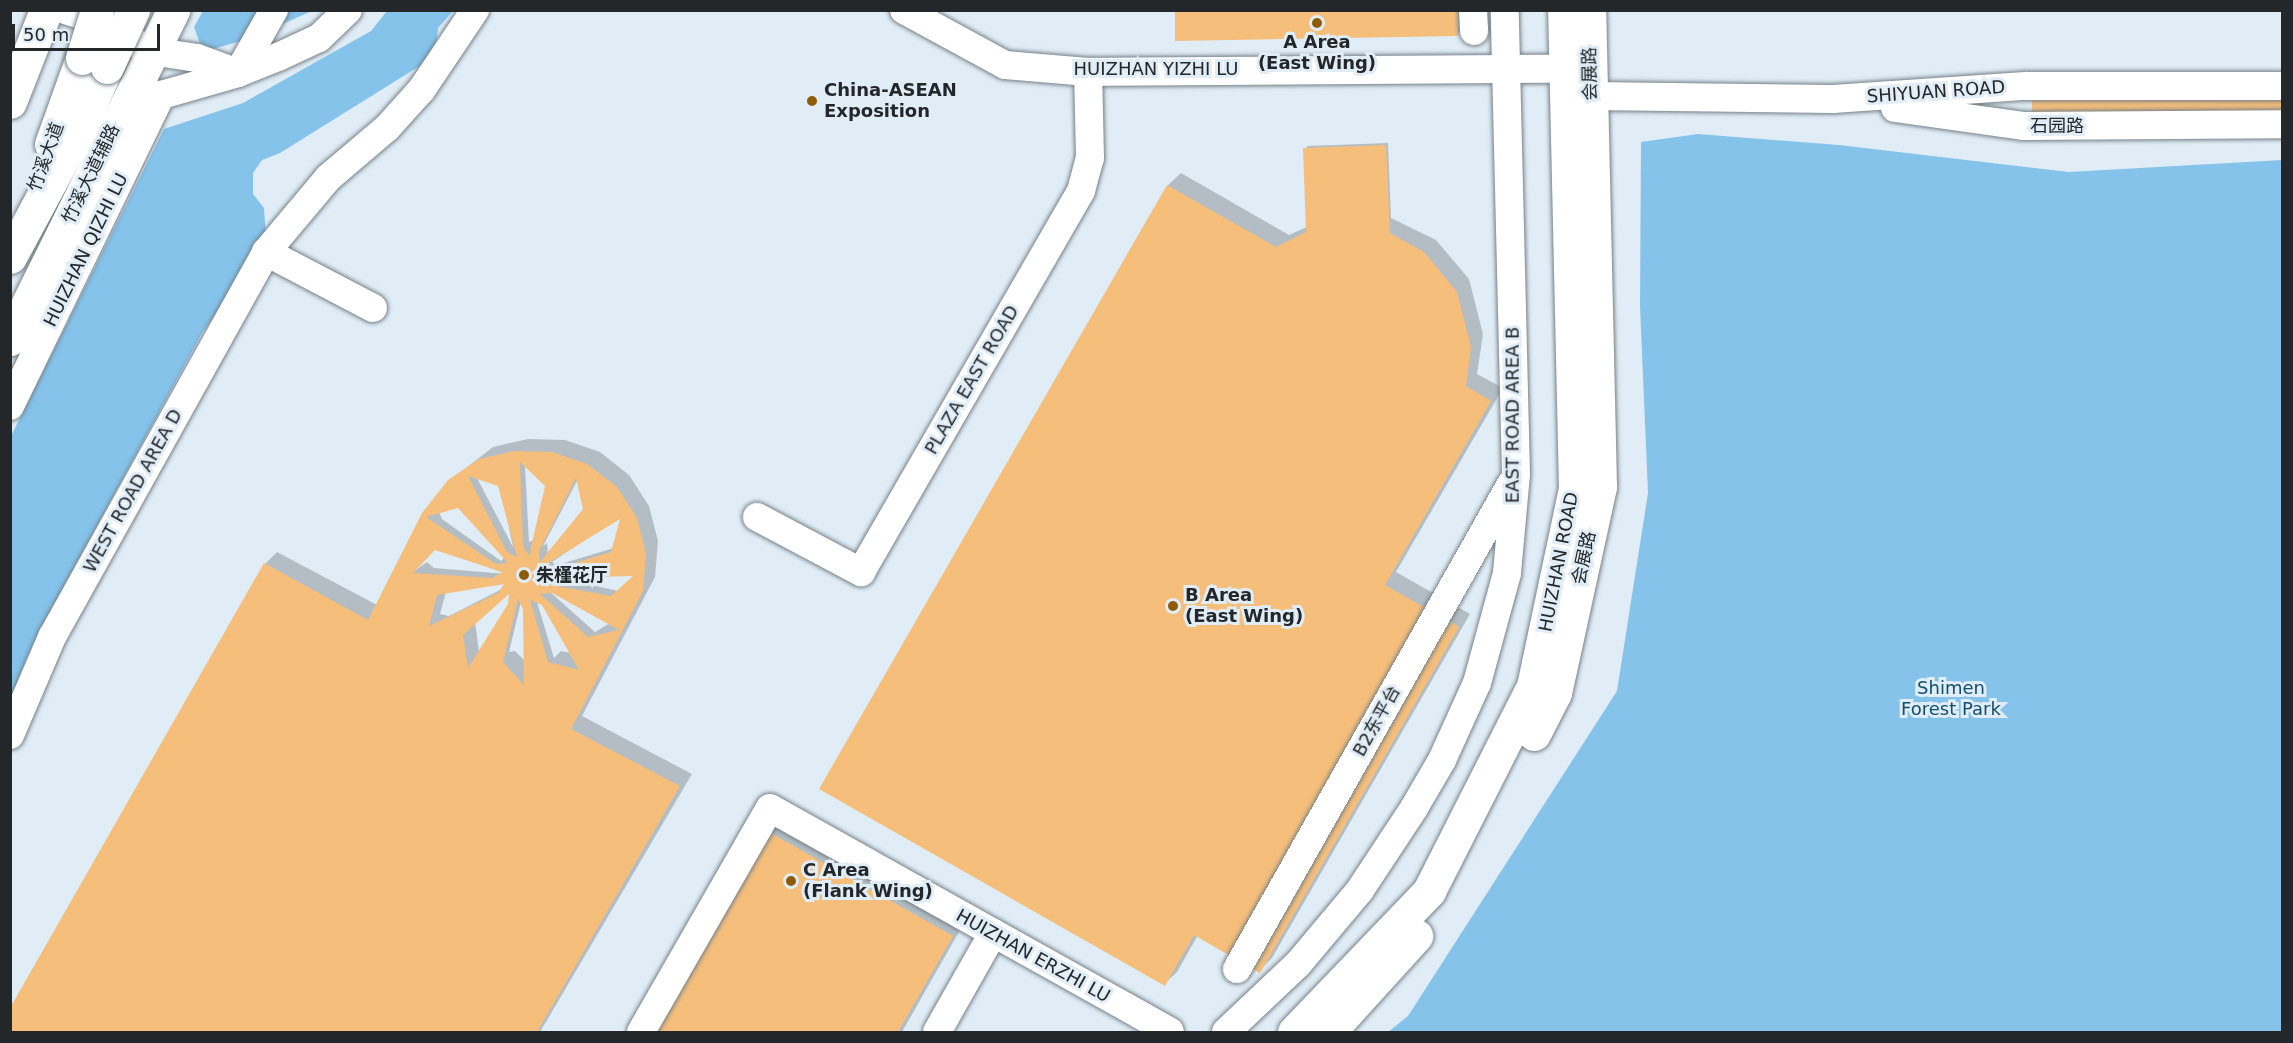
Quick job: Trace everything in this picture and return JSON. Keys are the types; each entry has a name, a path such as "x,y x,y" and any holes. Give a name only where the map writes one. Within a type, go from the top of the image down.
{"main road":[{"path":"10,256 81,125 95,62 97,10"},
{"path":"95,62 133,10"},
{"name":"竹溪大道辅路","path":"10,339 173,10"},
{"name":"HUIZHAN ROAD","path":"1294,1032 1429,891 1533,686 1575,489 1564,10"},
{"name":"会展路","path":"1329,1032 1449,900 1555,693 1600,486 1589,10"},
{"path":"10,102 41,25"}],"street":[{"path":"65,10 89,18 151,51 197,58 238,73"},
{"path":"238,73 274,10"},
{"path":"124,106 238,73 320,38 348,10"},
{"name":"WEST ROAD AREA D","path":"10,735 52,637 266,252 328,178 387,128 423,89 475,10"},
{"name":"HUIZHAN YIZHI LU","path":"904,10 1005,64 1088,72 1566,69"},
{"name":"EAST ROAD AREA B","path":"1226,1032 1298,964 1360,890 1442,760 1477,683 1507,573 1516,474 1505,10"},
{"path":"1566,69 1590,96"},
{"name":"PLAZA EAST ROAD","path":"758,517 861,572 1081,191 1090,158 1088,72"},
{"name":"SHIYUAN ROAD","path":"1590,96 1833,99 2026,86 2283,86"},
{"name":"HUIZHAN QIZHI LU","path":"10,406 161,95"},
{"name":"石园路","path":"1833,99 2023,126 2283,124"},
{"path":"266,252 373,308"},
{"name":"B2东平台","path":"1238,969 1516,474"},
{"name":"HUIZHAN ERZHI LU","path":"641,1032 770,808 1170,1032"},
{"path":"937,1032 993,933"}],"green space":[{"path":"203,11 262,11 244,40 203,52 194,27"},
{"path":"287,11 312,11 278,26"},
{"path":"387,11 453,11 438,28 436,46 426,62 280,153 262,160 253,173 253,194 264,208 266,237 250,267 202,333 40,631 11,696 11,436 164,129 243,103 371,31"},
{"name":"Shimen Forest Park","path":"1698,134 1839,145 2069,172 2282,160 2282,1032 1388,1032 1408,1016 1617,691 1648,493 1640,306 1641,142"}],"building":[{"name":"A Area (East Wing)","path":"1175,10 1458,10 1458,36 1175,41"},
{"path":"2032,96 2282,96 2282,119 2032,120"},
{"name":"B Area (East Wing)","path":"1386,145 1390,233 1424,252 1457,292 1471,347 1466,386 1491,401 1385,585 1459,627 1260,973 1194,935 1165,986 819,789 1167,185 1276,247 1306,232 1303,148"},
{"path":"514,451 552,452 587,464 617,487 637,518 646,554 643,591 571,729 680,786 537,1032 10,1032 10,1008 264,563 368,620 422,513 448,480 479,459","holes":["520,462 545,486 529,556 523,546","468,476 498,486 517,557 507,552","576,478 583,509 540,562 539,551","458,508 508,563 496,564 426,517","620,519 611,552 544,572 550,562","435,550 502,572 493,578 413,573","633,576 611,596 546,584 555,578","504,584 498,593 429,626 437,595","552,593 619,630 588,637 540,594","509,594 508,604 468,668 463,635","518,599 523,609 524,685 503,662","530,600 542,605 579,670 548,662"]},
{"name":"C Area (Flank Wing)","path":"758,826 953,936 898,1032 641,1032"}],"place":[{"name":"A Area (East Wing)","path":"1317,23"},
{"name":"China-ASEAN Exposition","path":"812,101"},
{"name":"朱槿花厅","path":"524,575"},
{"name":"B Area (East Wing)","path":"1173,606"},
{"name":"C Area (Flank Wing)","path":"791,881"}]}
